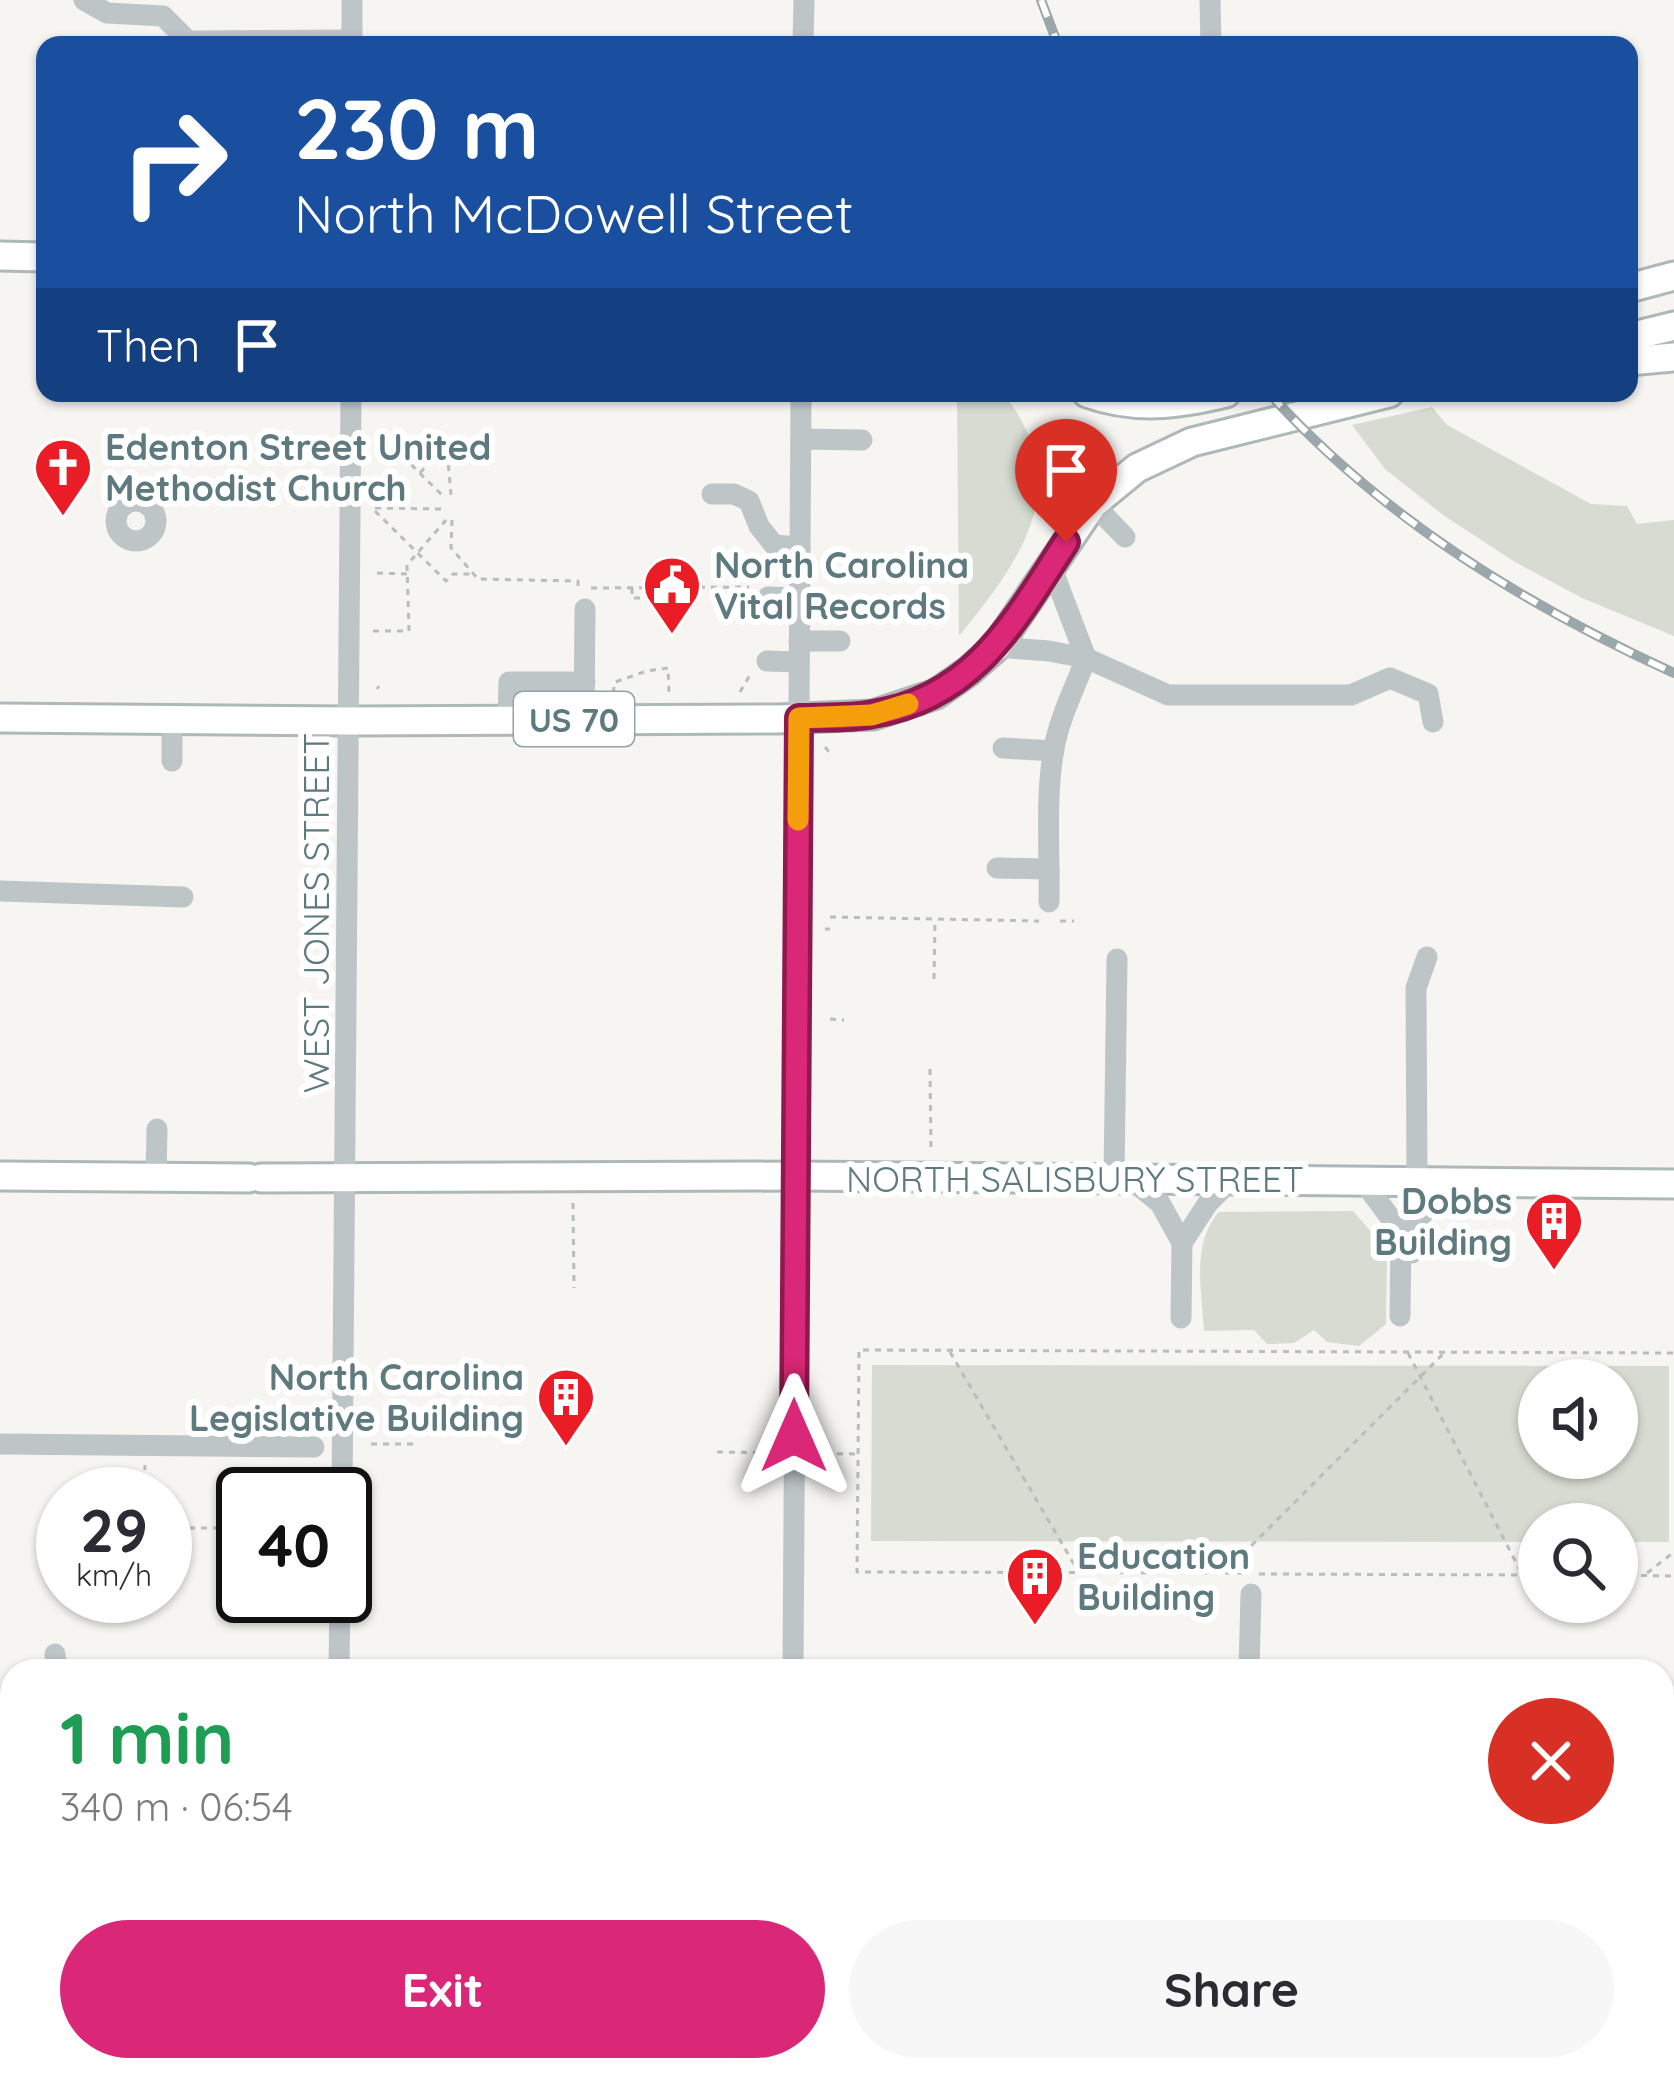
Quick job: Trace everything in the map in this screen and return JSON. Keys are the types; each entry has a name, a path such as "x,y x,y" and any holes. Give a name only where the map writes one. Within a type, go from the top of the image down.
{"main road":[{"path":"0,256 36,256"},
{"path":"1638,286 1674,276"},
{"path":"1638,335 1674,326"},
{"path":"1638,360 1674,357"},
{"path":"1112,402 1152,406 1192,402"},
{"name":"US 70","path":"0,718 350,721 872,715 936,694 996,647 1093,504 1137,468 1192,442 1354,402"},
{"name":"NORTH SALISBURY STREET","path":"0,1176 796,1176 1674,1184"}],"street":[{"path":"84,0 107,14 163,16 183,36"},
{"path":"352,0 352,36"},
{"path":"803,36 804,0"},
{"path":"1210,0 1211,36"},
{"name":"WEST JONES STREET","path":"342,1467 351,402"},
{"path":"793,1659 801,402"},
{"path":"801,439 862,440"},
{"path":"712,494 734,494 749,501 759,526 774,544 800,547"},
{"path":"1093,504 1125,537"},
{"path":"136,546 155,526 155,505"},
{"path":"1049,902 1054,751 1064,710 1086,658 1051,566"},
{"path":"763,592 800,598"},
{"path":"584,718 585,609"},
{"path":"759,666 840,641"},
{"path":"996,647 1086,658 1168,695 1351,694 1390,678 1428,694 1433,722"},
{"path":"508,719 509,682 585,682"},
{"path":"172,720 172,761"},
{"path":"1003,748 1054,751"},
{"path":"998,868 1049,868"},
{"path":"0,891 184,897"},
{"path":"1418,1181 1415,988 1427,957"},
{"path":"1117,959 1121,1178 1160,1203 1182,1243 1181,1318"},
{"path":"156,1178 158,1130"},
{"path":"1182,1243 1208,1203 1232,1179"},
{"path":"1363,1180 1401,1232 1407,1316 1416,1222 1450,1182"},
{"path":"0,1444 314,1447"},
{"path":"1250,1659 1251,1594"},
{"path":"339,1659 340,1623"},
{"path":"56,1654 56,1659"}],"path":[{"path":"377,430 450,495"},
{"path":"420,472 446,443"},
{"path":"446,443 452,457 448,461 450,495 441,514 451,520"},
{"path":"392,446 473,444"},
{"path":"442,508 375,509 446,581 453,574 474,574"},
{"path":"374,631 409,631 407,566 451,520"},
{"path":"451,520 451,548 478,579 578,581 578,588 763,592"},
{"path":"376,573 409,574"},
{"path":"632,588 632,598 655,598"},
{"path":"739,694 759,666"},
{"path":"613,693 615,682 668,668 669,694"},
{"path":"830,917 1074,921"},
{"path":"934,979 935,920"},
{"path":"830,1019 844,1020"},
{"path":"930,1069 931,1150"},
{"path":"573,1201 574,1288"},
{"path":"1518,1575 857,1572 859,1350 1674,1353"},
{"path":"949,1350 1078,1573"},
{"path":"1407,1352 1518,1565"},
{"path":"1223,1574 1445,1352"},
{"path":"371,1444 415,1444"},
{"path":"145,1445 145,1467"},
{"path":"717,1452 858,1454"},
{"path":"1643,1575 1674,1552"},
{"path":"1638,1575 1674,1576"}],"shaded area":[{"path":"957,402 1009,402 1025,427 1036,459 1038,490 1032,520 1003,578 959,636"},
{"path":"1432,407 1447,425 1591,504 1627,506 1637,524 1674,520 1674,636 1582,598 1443,515 1385,469 1352,425"},
{"path":"1353,1211 1387,1250 1386,1324 1359,1346 1327,1342 1314,1330 1294,1343 1267,1344 1254,1330 1204,1331 1201,1253 1219,1212"},
{"path":"872,1365 1518,1366 1518,1479 1638,1479 1638,1366 1669,1366 1669,1542 1638,1542 1638,1503 1518,1503 1518,1542 871,1541"}],"railway":[{"path":"1041,0 1055,36"},
{"path":"1278,402 1358,479 1457,554 1563,618 1674,673"}],"slow traffic":[{"path":"798,820 799,718 872,715 908,704"}],"place":[{"name":"Edenton Street United Methodist Church","path":"63,518"},
{"name":"North Carolina Vital Records","path":"672,636"},
{"name":"Dobbs Building","path":"1554,1272"},
{"name":"North Carolina Legislative Building","path":"566,1448"},
{"name":"Education Building","path":"1035,1627"}],"route":[{"path":"794,1436 799,718 872,715 936,694 996,647 1066,542"}]}
